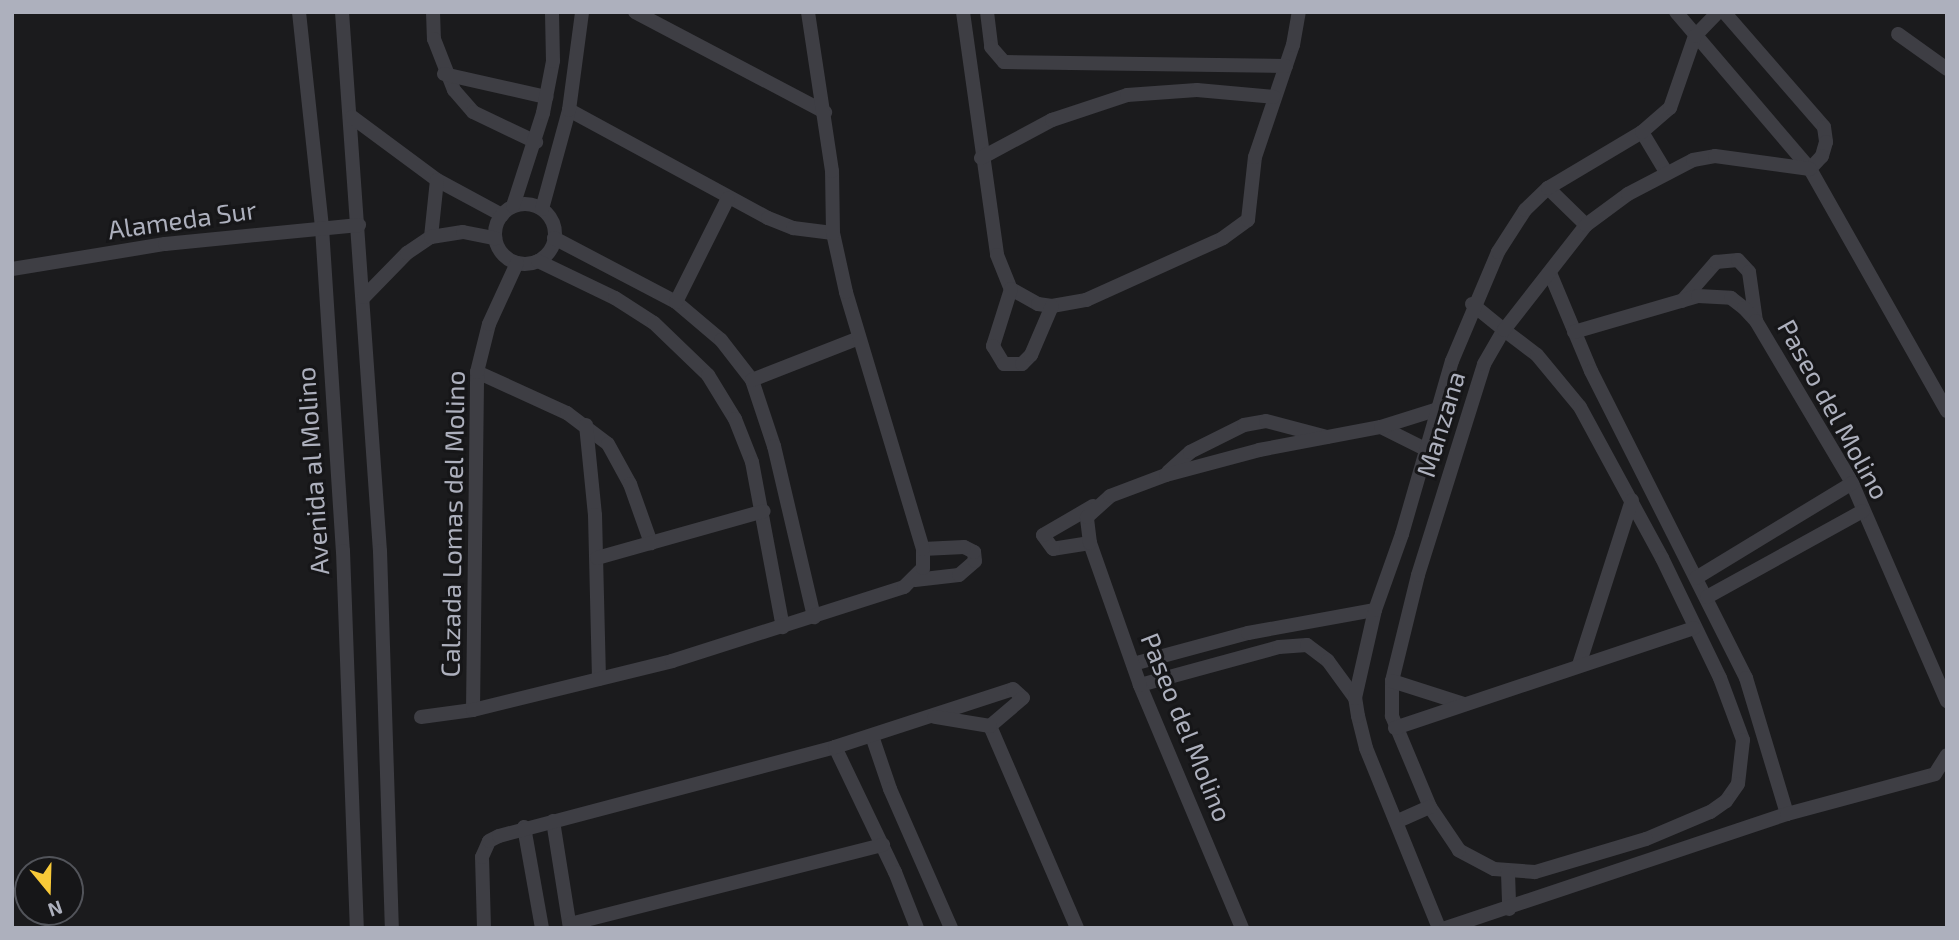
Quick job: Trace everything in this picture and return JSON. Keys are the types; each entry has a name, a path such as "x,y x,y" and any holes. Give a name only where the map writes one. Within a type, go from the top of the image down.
{"street":[{"name":"Avenida al Molino","path":"299,12 322,228 343,551 357,928"},
{"path":"342,12 352,117 380,551 392,928"},
{"path":"433,12 444,74 473,112 536,142"},
{"path":"552,12 553,61 536,142 495,238 502,254 517,263 538,261 615,298 654,323 708,376 739,430 764,511 783,627"},
{"path":"542,209 569,110 582,12"},
{"path":"635,12 825,112"},
{"path":"808,12 825,112 833,233 859,338 923,549 923,568 915,580"},
{"path":"963,12 981,158 997,256 1011,289 1038,304 1052,306 1086,300 1239,229 1252,209 1255,157 1286,66 1299,12"},
{"path":"987,12 991,47 996,56 1012,64 1286,66"},
{"path":"1676,12 1810,169 1947,411"},
{"path":"1355,698 1375,610 1402,534 1472,304 1525,210 1548,188 1642,132 1678,95 1695,36 1718,12"},
{"path":"1724,12 1824,127 1826,142 1822,156 1810,169"},
{"path":"1898,34 1947,69"},
{"path":"444,74 546,97"},
{"path":"981,158 1052,120 1127,95 1197,90 1274,97"},
{"path":"569,110 728,198 793,228 833,233"},
{"path":"352,117 437,180 507,211 528,204 542,209 550,217 554,238 538,261"},
{"path":"1642,132 1666,172"},
{"name":"Manzana","path":"1501,871 1459,850 1430,807 1395,728 1392,681 1428,541 1484,364 1504,330 1586,225 1666,172 1715,156 1810,169"},
{"path":"431,237 437,180"},
{"path":"1548,188 1586,225"},
{"path":"676,302 728,198"},
{"name":"Alameda Sur","path":"12,269 165,244 359,225"},
{"path":"364,297 407,253 431,237 463,232 495,238"},
{"path":"554,238 676,302 721,340 752,380 774,446 814,617"},
{"path":"1682,301 1716,262 1738,260 1749,272 1756,321"},
{"name":"Calzada Lomas del Molino","path":"473,710 477,372 489,324 517,263"},
{"path":"1549,273 1574,332 1707,597 1756,705 1787,814"},
{"path":"1011,289 993,346 1003,364 1022,364 1031,355 1052,306"},
{"name":"Paseo del Molino","path":"1574,332 1708,295 1731,298 1756,321 1852,483 1947,701"},
{"path":"1472,304 1558,377 1586,416 1647,529 1735,712 1744,764 1726,801 1646,839 1535,872 1501,871 1509,909"},
{"path":"752,380 859,338"},
{"path":"477,372 586,425 608,444 624,473 650,543"},
{"path":"1095,506 1087,517 1090,543 1053,549 1043,535 1095,506 1166,475 1259,450 1332,438 1438,409"},
{"path":"1166,475 1190,452 1244,425 1266,421 1332,438"},
{"path":"586,425 597,558 599,679"},
{"path":"1381,426 1427,450"},
{"path":"1696,578 1852,483"},
{"path":"1579,665 1632,500"},
{"path":"597,558 764,511"},
{"path":"1707,597 1863,511"},
{"path":"1647,529 1666,519"},
{"path":"1402,534 1428,541"},
{"name":"Paseo del Molino","path":"1090,543 1140,685 1242,928"},
{"path":"421,717 473,710 599,679 783,627 915,580 959,575 975,561 974,552 964,547 923,549"},
{"path":"1133,664 1308,621 1375,610"},
{"path":"1307,645 1308,621"},
{"path":"1395,728 1694,628"},
{"path":"1140,685 1279,648 1307,645 1328,661 1355,698 1366,748 1398,821 1439,928"},
{"path":"1392,681 1464,704"},
{"path":"484,928 482,857 486,846 524,827 835,747 1018,690 1021,702 990,726 935,717"},
{"path":"1735,712 1756,705"},
{"path":"990,726 1077,928"},
{"path":"872,736 890,789 951,928"},
{"path":"835,747 883,845 917,928"},
{"path":"1447,928 1787,814 1941,776 1947,755"},
{"path":"1398,821 1430,807"},
{"path":"552,821 570,926 883,845"},
{"path":"524,827 542,928"},
{"path":"1646,839 1653,861"}]}
